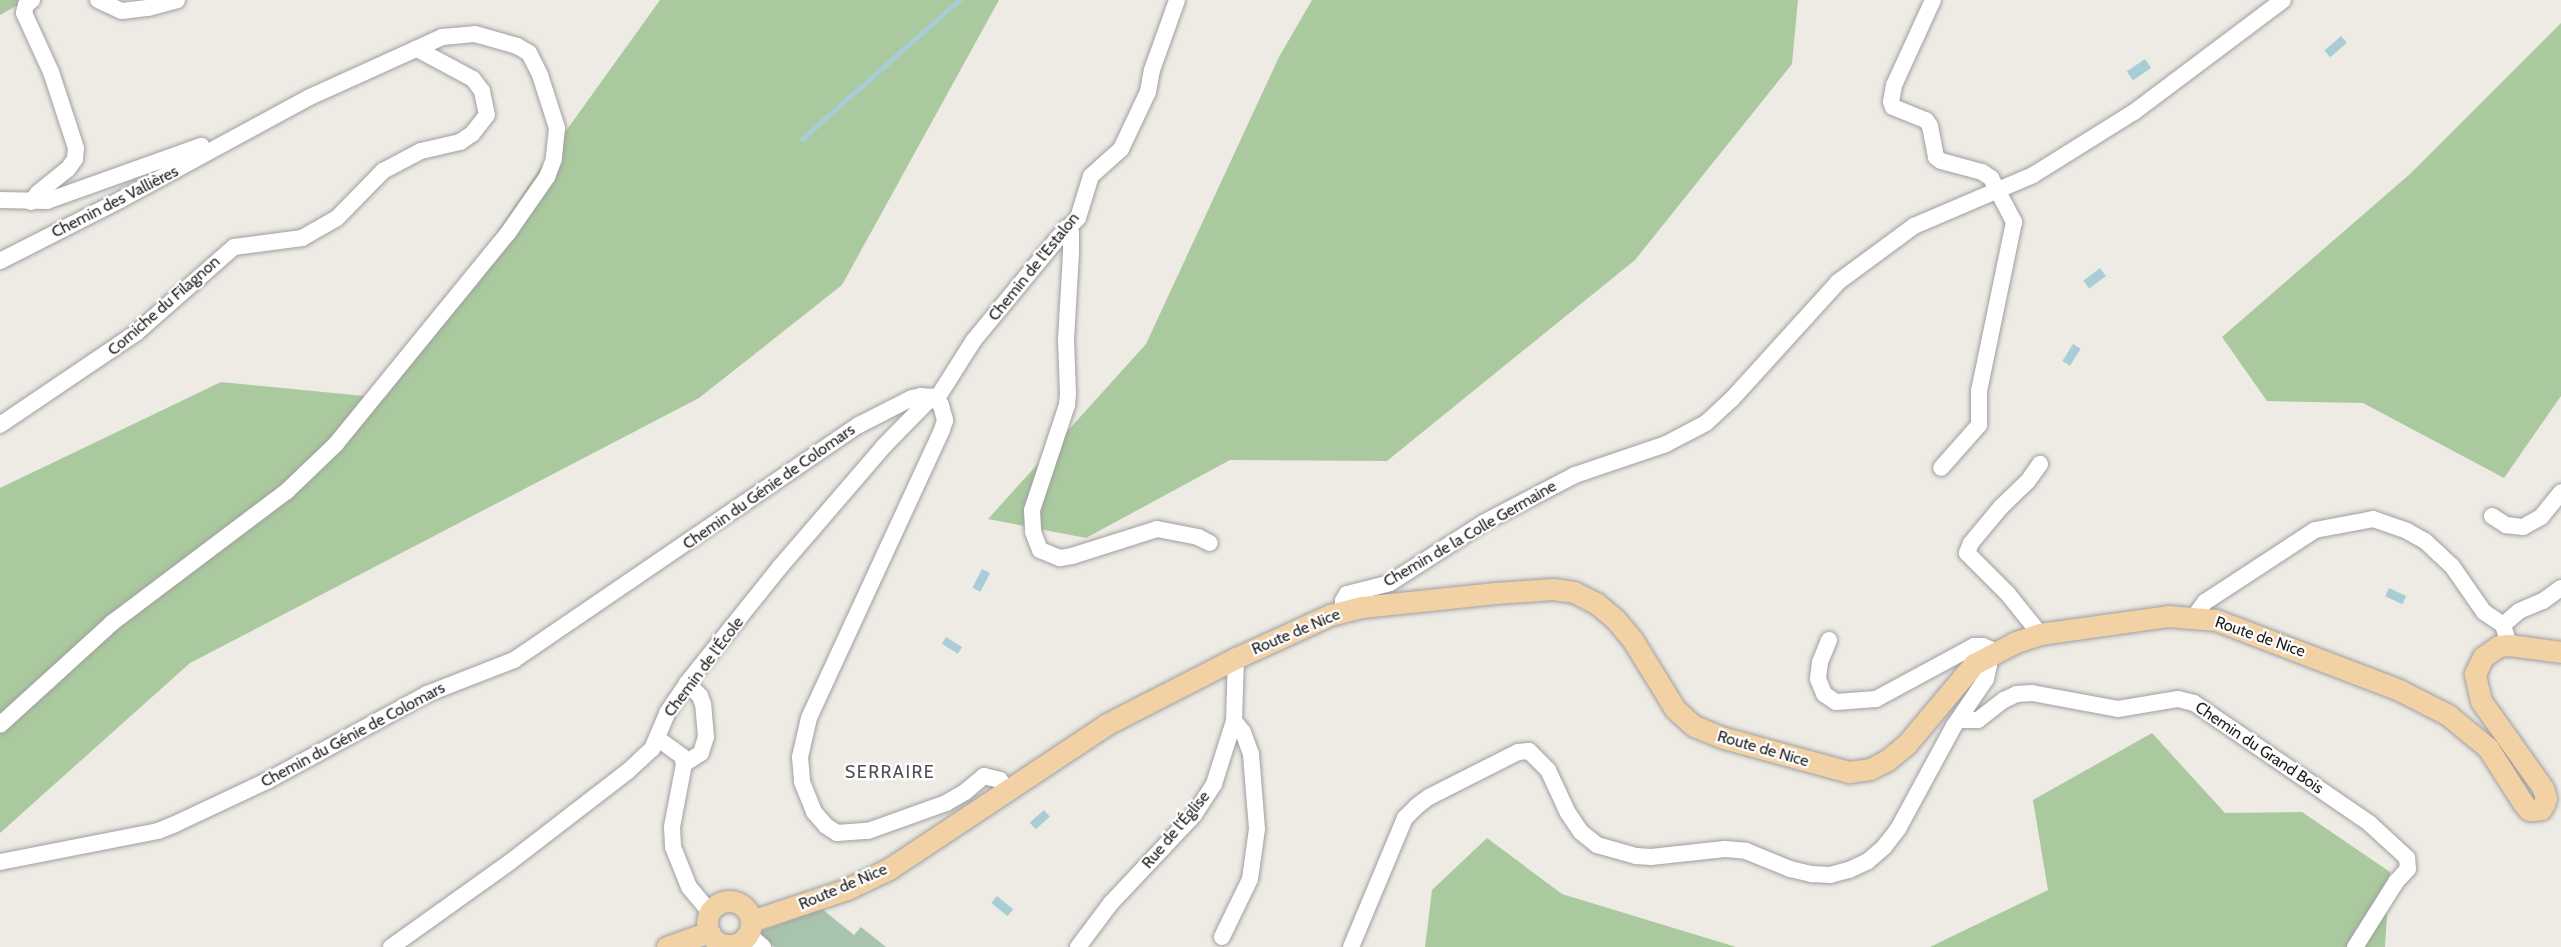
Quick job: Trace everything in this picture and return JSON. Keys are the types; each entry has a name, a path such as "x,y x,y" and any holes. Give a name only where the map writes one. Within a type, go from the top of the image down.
{"main road":[{"name":"Route de Nice","path":"745,940 821,898 869,879 896,865 1107,724 1236,658 1343,611 1495,592 1553,589 1574,592 1596,603 1616,620 1632,639 1675,709 1694,726 1724,738 1849,772 1870,770 1897,753 1962,676 1990,654 2040,634 2160,617 2194,617 2240,627 2399,690 2448,715 2488,748 2529,810 2541,809 2546,798 2543,788 2486,709 2474,681 2478,663 2506,635"},
{"path":"2506,635 2561,652"},
{"path":"667,947 709,922 720,903 732,902 743,906 745,940 722,944 709,922"}],"street":[{"path":"32,0 24,13 51,72 76,148 75,159 68,169 38,193 32,202"},
{"path":"98,0 122,11 148,8 177,0"},
{"name":"Chemin de l'Estalon","path":"934,399 974,340 1066,228 1078,218 1091,176 1117,156 1148,92 1152,70 1177,0"},
{"path":"1934,0 1894,85 1891,102 1893,107 1926,120 1930,126 1936,157 1941,161 1982,172 1991,178 2014,222 1979,391 1979,425 1941,468"},
{"name":"Chemin de la Colle Germaine","path":"1343,611 1343,601 1347,594 1390,583 1483,524 1575,475 1666,444 1706,423 1732,399 1838,282 1914,226 2033,175 2134,112 2283,0"},
{"path":"0,200 47,201 222,139 230,141 310,97 442,37 476,34 517,46 529,53 540,75 557,128 554,159 547,177 508,233 336,444 288,491 112,623 0,725"},
{"name":"Corniche du Filagnon","path":"0,425 136,333 234,247 302,238 337,218 383,171 421,152 460,142 472,134 487,115 482,90 473,79 417,49"},
{"name":"Chemin des Vallières","path":"0,261 230,141"},
{"path":"1066,228 1071,233 1066,339 1068,394 1067,405 1032,510 1033,532 1040,550 1060,558 1072,556 1157,529 1198,537 1210,543"},
{"name":"Chemin du Génie de Colomars","path":"0,862 158,831 176,824 267,781 448,684 514,660 859,425 912,398 934,399"},
{"path":"934,399 944,412 942,430 809,718 800,757 801,782 814,812 826,826 837,833 868,831 946,803 965,792 984,776 1000,780 1007,791"},
{"name":"Chemin de l'École","path":"391,947 497,871 627,772 652,749 667,712 687,683 780,567 884,446 934,399"},
{"path":"2040,464 2028,481 2001,507 1971,543 1967,553 2008,594 2040,634"},
{"path":"2492,516 2506,525 2523,527 2541,517 2561,492"},
{"path":"2194,617 2205,602 2315,530 2373,519 2390,523 2425,541 2452,566 2484,612 2506,635 2519,611 2543,601 2561,588"},
{"path":"1352,947 1405,818 1416,806 1430,797 1518,752 1529,751 1542,763 1568,813 1581,832 1598,845 1636,856 1651,857 1725,849 1746,851 1790,869 1830,875 1849,870 1868,861 1884,847 1898,829 1959,720 1986,678 1990,654 1983,646 1974,646 1876,699 1836,702 1824,694 1818,679 1818,670 1829,640"},
{"name":"Rue de l'Église","path":"1078,947 1111,903 1201,805 1214,784 1234,721 1236,658"},
{"path":"684,764 701,753 706,738 703,704 700,696 687,683"},
{"name":"Chemin du Grand Bois","path":"1959,720 1978,720 2004,700 2017,694 2032,693 2118,709 2178,699 2194,703 2369,823 2407,858 2408,869 2396,882 2355,947"},
{"path":"1222,938 1250,879 1257,829 1251,754 1243,732 1234,721"},
{"path":"657,738 681,756 684,764 672,828 673,847 689,887 709,922"}],"green space":[{"path":"0,0 27,0 0,15"},
{"path":"660,0 999,0 842,285 699,398 190,663 0,833 0,488 221,382 385,398 553,149"},
{"path":"1312,0 1798,0 1792,64 1635,260 1387,461 1230,460 1086,538 988,519 1146,344 1279,57"},
{"path":"2561,23 2561,396 2504,478 2363,403 2267,401 2222,337 2410,174"},
{"path":"2152,733 2225,813 2302,812 2390,872 2385,947 1930,947 2048,890 2033,800"},
{"path":"1487,838 1562,894 1736,947 1425,947 1432,890"},
{"path":"822,909 854,935 861,927 886,947 775,947 760,935 761,931"}],"water":[{"path":"2341,36 2347,43 2330,57 2324,50"},
{"path":"2145,59 2151,68 2133,80 2127,71"},
{"path":"2100,268 2106,276 2089,289 2083,281"},
{"path":"2073,344 2081,349 2070,366 2062,361"},
{"path":"982,569 990,573 980,592 972,588"},
{"path":"2389,588 2406,596 2402,604 2385,596"},
{"path":"946,637 962,647 958,654 942,644"},
{"path":"1044,810 1050,817 1036,829 1030,822"},
{"path":"997,896 1013,909 1008,916 991,903"}],"waterway":[{"path":"802,139 959,0"}],"district":[{"name":"SERRAIRE","path":"890,772"}]}
